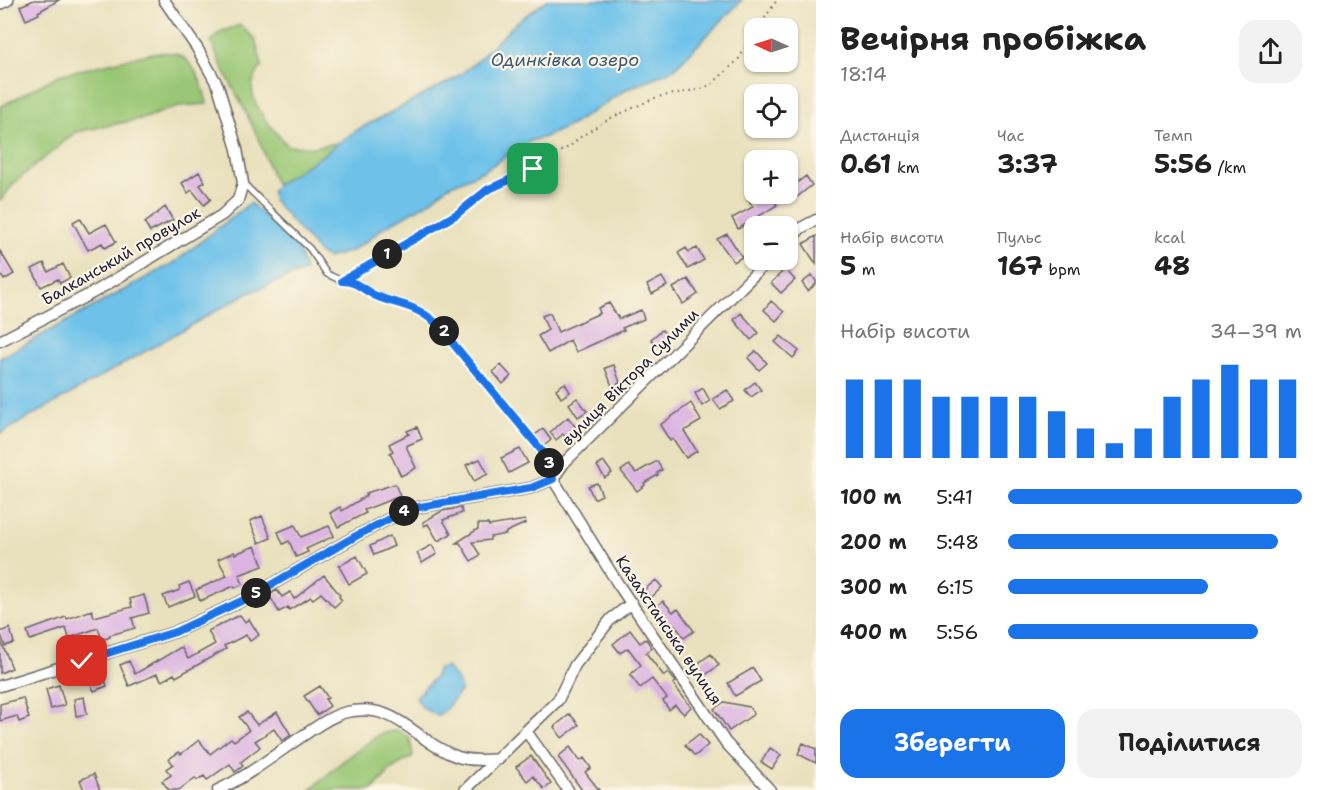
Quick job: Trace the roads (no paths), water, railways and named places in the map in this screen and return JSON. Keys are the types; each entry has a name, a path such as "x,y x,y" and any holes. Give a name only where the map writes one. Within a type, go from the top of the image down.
{"street":[{"path":"0,4 8,0"},
{"path":"164,0 197,48 218,86 237,149 243,183"},
{"name":"Балканський провулок","path":"0,341 96,291 222,215 238,201 243,183"},
{"path":"798,231 816,220"},
{"name":"вулиця Віктора Сулими","path":"553,479 564,463 760,270"},
{"path":"0,686 175,632 250,597 408,509 531,488 553,479"},
{"name":"Казахстанська вулиця","path":"553,479 618,584 726,743 770,790"},
{"path":"465,790 558,700 575,664 611,619 632,603"},
{"path":"218,790 248,774 326,721 345,712 366,709 388,713 444,750 459,757 479,760 499,759"},
{"path":"526,731 568,790"}],"lane":[{"path":"243,183 310,249 327,274 342,281 351,281 375,295 422,311 436,323 547,457 553,479"}],"water":[{"name":"Одинківка озеро","path":"547,0 742,0 674,69 625,90 573,124 530,141 483,171 447,187 431,201 381,229 351,251 327,258 320,254 273,200 272,192 276,185 359,129 454,79 476,62 518,21"},
{"path":"250,203 296,244 305,270 244,295 0,434 0,358 175,262"},
{"path":"446,667 458,681 461,690 438,715 425,709 416,697 435,677 437,670"}]}
